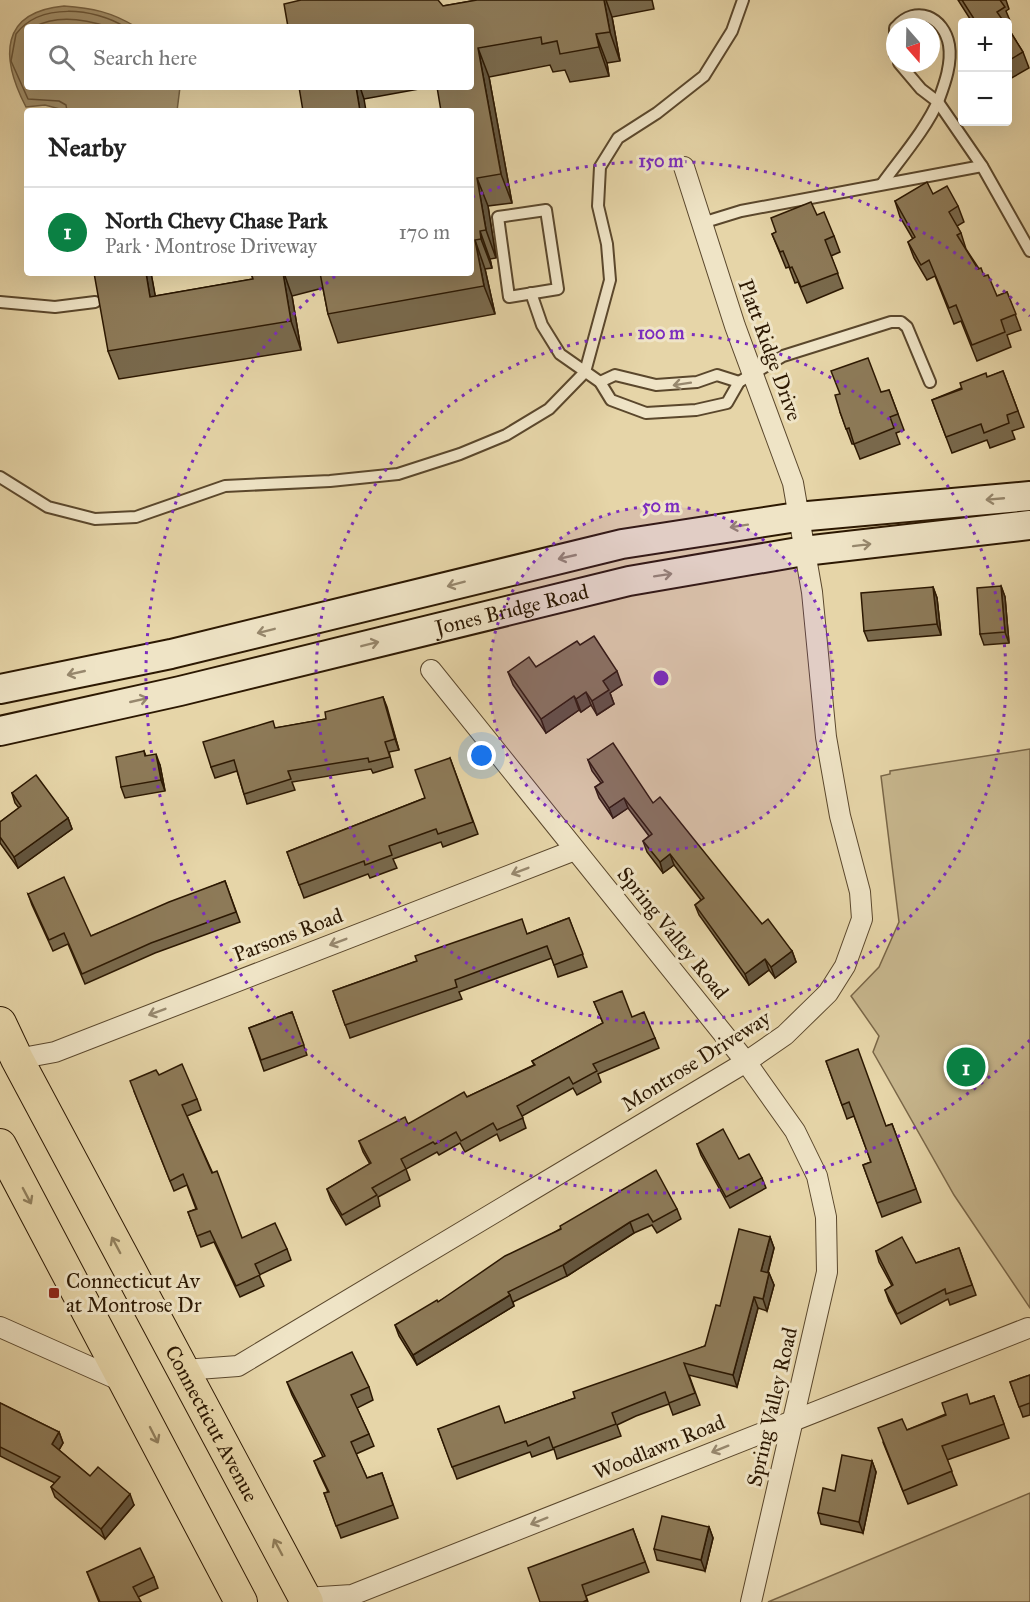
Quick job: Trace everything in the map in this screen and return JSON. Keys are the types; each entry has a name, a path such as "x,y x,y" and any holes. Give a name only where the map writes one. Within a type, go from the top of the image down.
{"main road":[{"name":"Jones Bridge Road","path":"0,689 171,654 622,544 797,517 1030,496"},
{"name":"Jones Bridge Road","path":"0,730 180,691 629,581 804,551 1030,525"},
{"name":"Connecticut Avenue","path":"0,1023 17,1059 306,1600"},
{"path":"0,1145 241,1602"}],"street":[{"name":"Platt Ridge Drive","path":"684,167 746,378 792,483 804,551"},
{"name":"Montrose Driveway","path":"184,1370 238,1366 746,1062 785,1035 828,993 845,966 862,919 860,892 840,816 826,736 812,592 804,551"},
{"name":"Spring Valley Road","path":"431,670 746,1062 795,1131 817,1176 826,1217 827,1272 751,1602"},
{"name":"Parsons Road","path":"17,1059 55,1052 575,850"},
{"path":"0,1326 127,1383"},
{"name":"Woodlawn Road","path":"306,1600 352,1595 1028,1328"}],"lane":[{"path":"0,477 48,507 95,519 136,517 225,486 330,481 398,474 460,454 506,435 549,409 585,372 610,280 607,244 598,206 600,167 618,138 657,113 704,76 732,31 743,0"},
{"path":"906,18 917,14 934,18"},
{"path":"882,184 938,102 949,62 949,45 940,25"},
{"path":"906,72 921,89 938,102 982,166 1030,251"},
{"path":"702,223 741,211 982,166"},
{"path":"546,210 558,289 531,293 509,297 498,217 546,210"},
{"path":"531,293 542,325 560,354 600,382 612,400 646,413 696,410 727,403 746,378 783,356 891,322 901,322 907,327 930,382"},
{"path":"0,302 55,307 95,302"},
{"path":"600,382 615,375 656,386 697,382 717,375 746,378"}],"shaded area":[{"path":"1030,749 1030,1308 954,1195 873,1052 879,1036 851,996 879,967 899,922 881,776 890,774 890,771"},
{"path":"1030,1493 1030,1602 768,1602"}],"water":[{"path":"64,6 84,8 119,18 130,24 24,24 24,90 180,90 177,108 56,108 45,105 26,107 12,71 11,40 17,27 27,17 43,10"}],"building":[{"path":"301,0 438,0 443,6 477,0 604,0 610,32 596,34 599,47 560,54 557,41 542,44 541,37 478,48 501,174 477,178 486,230 480,231 481,239 475,240 484,286 328,314 321,276 474,276 474,108 440,108 438,90 474,90 474,24 287,24 284,4"},
{"path":"962,0 1000,0 1005,7 997,12 1001,18 973,18"},
{"path":"1012,34 1023,52 1012,59"},
{"path":"300,90 356,90 360,108 302,108"},
{"path":"927,182 933,194 947,186 958,206 949,212 961,233 957,235 978,269 981,268 984,276 988,275 997,296 1007,292 1016,314 1001,320 1005,332 972,345 956,305 949,308 929,260 921,265 908,242 915,237 895,201"},
{"path":"811,202 817,215 824,212 834,236 825,240 838,273 801,287 772,234 776,232 771,218"},
{"path":"95,276 146,276 150,297 253,279 252,276 284,276 291,321 108,351"},
{"path":"868,358 881,392 889,390 898,414 890,417 894,428 854,444 849,428 846,429 840,412 835,395 840,394 831,371"},
{"path":"1003,371 1018,411 1007,415 1009,423 984,433 981,424 946,437 932,400 962,389 960,383 986,373 987,377"},
{"path":"1001,586 1005,632 980,634 977,588"},
{"path":"933,587 937,624 864,631 861,593"},
{"path":"594,636 617,671 603,681 609,690 592,701 586,692 576,699 574,696 541,719 508,672 529,657 536,667 577,641 580,645"},
{"path":"383,697 395,739 385,742 390,757 369,762 368,758 288,771 291,779 244,794 234,760 211,767 203,742 273,721 275,728 326,719 325,712"},
{"path":"613,743 653,803 660,797 762,924 768,919 792,951 771,967 765,959 745,974 695,905 704,898 670,854 660,862 643,841 652,834 624,798 609,808 595,787 603,782 588,760"},
{"path":"144,751 145,756 156,754 161,780 121,787 116,757"},
{"path":"450,758 473,822 438,834 436,829 389,846 392,855 365,865 364,861 299,885 287,852 425,798 415,770"},
{"path":"36,775 68,818 14,857 0,837 0,822 21,806 12,793"},
{"path":"64,877 91,936 169,902 225,881 236,912 151,943 82,974 64,933 49,940 28,894"},
{"path":"569,918 583,954 554,965 547,946 455,980 457,987 345,1025 333,991 417,961 415,956 522,919 527,934"},
{"path":"622,991 632,1017 644,1012 655,1038 593,1064 597,1071 573,1084 569,1077 517,1106 523,1118 497,1130 493,1123 461,1141 456,1132 401,1159 406,1169 372,1188 377,1195 342,1215 327,1189 371,1163 359,1141 405,1117 408,1124 464,1092 467,1097 535,1065 532,1061 603,1023 594,1002"},
{"path":"292,1012 304,1045 261,1060 249,1028"},
{"path":"858,1049 886,1126 892,1124 916,1189 877,1203 863,1165 871,1162 849,1102 842,1105 826,1061"},
{"path":"182,1064 197,1099 182,1105 212,1173 217,1171 242,1238 275,1223 287,1249 255,1264 260,1275 236,1286 210,1231 197,1236 188,1212 197,1209 183,1174 170,1181 130,1081 156,1070 159,1075"},
{"path":"723,1129 739,1159 749,1154 762,1178 726,1197 697,1144"},
{"path":"656,1170 677,1209 653,1222 648,1214 630,1222 563,1265 508,1292 510,1295 413,1355 395,1325 437,1300 438,1302 505,1256 561,1229 560,1226"},
{"path":"739,1229 770,1237 761,1271 769,1273 763,1299 754,1297 733,1375 684,1363 695,1393 669,1403 665,1392 612,1413 616,1424 553,1448 549,1437 528,1446 526,1441 452,1467 438,1429 499,1406 505,1423 575,1398 573,1392 705,1346 716,1305 720,1306"},
{"path":"902,1237 916,1263 959,1248 972,1285 946,1294 945,1289 897,1314 885,1290 893,1285 876,1251"},
{"path":"352,1352 369,1387 351,1395 369,1434 351,1442 367,1478 382,1473 393,1505 336,1526 324,1493 329,1492 314,1461 325,1456 287,1382"},
{"path":"1030,1375 1030,1403 1019,1407 1010,1382"},
{"path":"967,1394 970,1404 994,1396 1004,1424 942,1446 952,1471 903,1491 878,1428 902,1419 907,1430 946,1415 942,1403"},
{"path":"0,1403 59,1432 52,1444 90,1476 98,1467 130,1494 101,1529 51,1487 60,1477 0,1447"},
{"path":"842,1455 872,1461 859,1522 818,1513 823,1488 835,1491"},
{"path":"662,1516 709,1527 701,1560 654,1549"},
{"path":"633,1529 645,1562 582,1585 587,1600 583,1602 540,1602 528,1568"},
{"path":"140,1548 154,1577 133,1587 141,1602 100,1602 87,1572"}],"place":[{"name":"North Chevy Chase Park","path":"966,1067"},
{"name":"Connecticut Av at Montrose Dr","path":"54,1293"}]}
